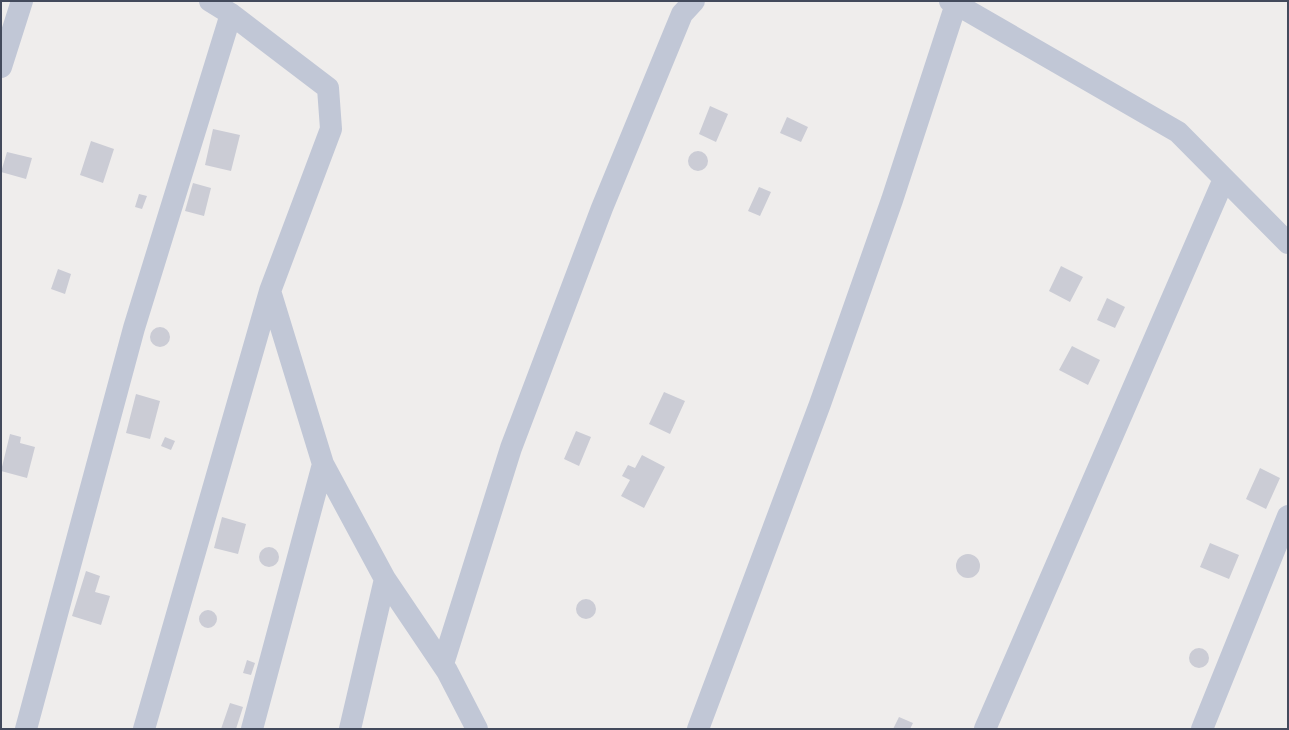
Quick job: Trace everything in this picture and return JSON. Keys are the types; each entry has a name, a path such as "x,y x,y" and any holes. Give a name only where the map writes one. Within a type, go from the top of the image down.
{"street":[{"path":"1,67 22,1"},
{"path":"144,729 270,291 331,129 328,88 232,14 210,1"},
{"path":"443,664 511,448 602,208 682,14 694,1"},
{"path":"698,729 817,411 892,200 953,3 1178,132 1288,242"},
{"path":"26,729 134,328 232,14"},
{"path":"985,729 1224,179"},
{"path":"270,291 323,464 385,579 448,670 477,729"},
{"path":"252,729 323,464"},
{"path":"1202,729 1288,516"},
{"path":"350,729 385,579"}],"building":[{"path":"710,106 728,114 716,142 699,134"},
{"path":"787,117 808,127 801,142 780,133"},
{"path":"213,129 240,135 231,171 205,165"},
{"path":"91,141 114,149 103,183 80,175"},
{"path":"698,151 705,154 708,161 705,168 698,171 691,168 688,161 691,154"},
{"path":"7,152 32,158 26,179 1,172"},
{"path":"193,183 211,188 204,216 185,211"},
{"path":"759,187 771,192 760,216 748,211"},
{"path":"139,194 147,196 142,209 135,207"},
{"path":"1061,266 1083,277 1070,302 1049,291"},
{"path":"58,269 71,274 65,294 51,289"},
{"path":"1107,298 1125,307 1115,328 1097,320"},
{"path":"160,327 167,330 170,337 167,344 160,347 153,344 150,337 153,330"},
{"path":"1072,346 1100,360 1088,385 1059,370"},
{"path":"664,392 685,401 670,434 649,424"},
{"path":"136,394 160,401 150,439 126,433"},
{"path":"576,431 591,437 579,466 564,459"},
{"path":"10,434 21,437 20,443 35,447 27,478 1,471"},
{"path":"165,437 175,441 171,450 161,446"},
{"path":"642,455 665,467 644,508 621,496 630,480 622,476 628,465 635,468"},
{"path":"1260,468 1280,478 1266,509 1246,499"},
{"path":"222,517 246,524 238,554 214,548"},
{"path":"1210,543 1239,555 1229,579 1200,567"},
{"path":"269,547 276,550 279,557 276,564 269,567 262,564 259,557 262,550"},
{"path":"968,554 973,555 979,561 979,571 973,577 968,578 963,577 957,571 956,566 957,561 963,555"},
{"path":"86,571 100,576 95,592 110,596 101,625 72,616"},
{"path":"586,599 593,602 596,609 593,616 586,619 579,616 576,609 579,602"},
{"path":"208,610 214,613 217,619 214,625 208,628 202,625 199,619 202,613"},
{"path":"1199,648 1206,651 1209,658 1206,665 1199,668 1192,665 1189,658 1192,651"},
{"path":"247,660 255,663 251,675 243,673"},
{"path":"230,703 243,707 236,729 221,729"},
{"path":"899,717 913,723 910,729 893,729"}]}
